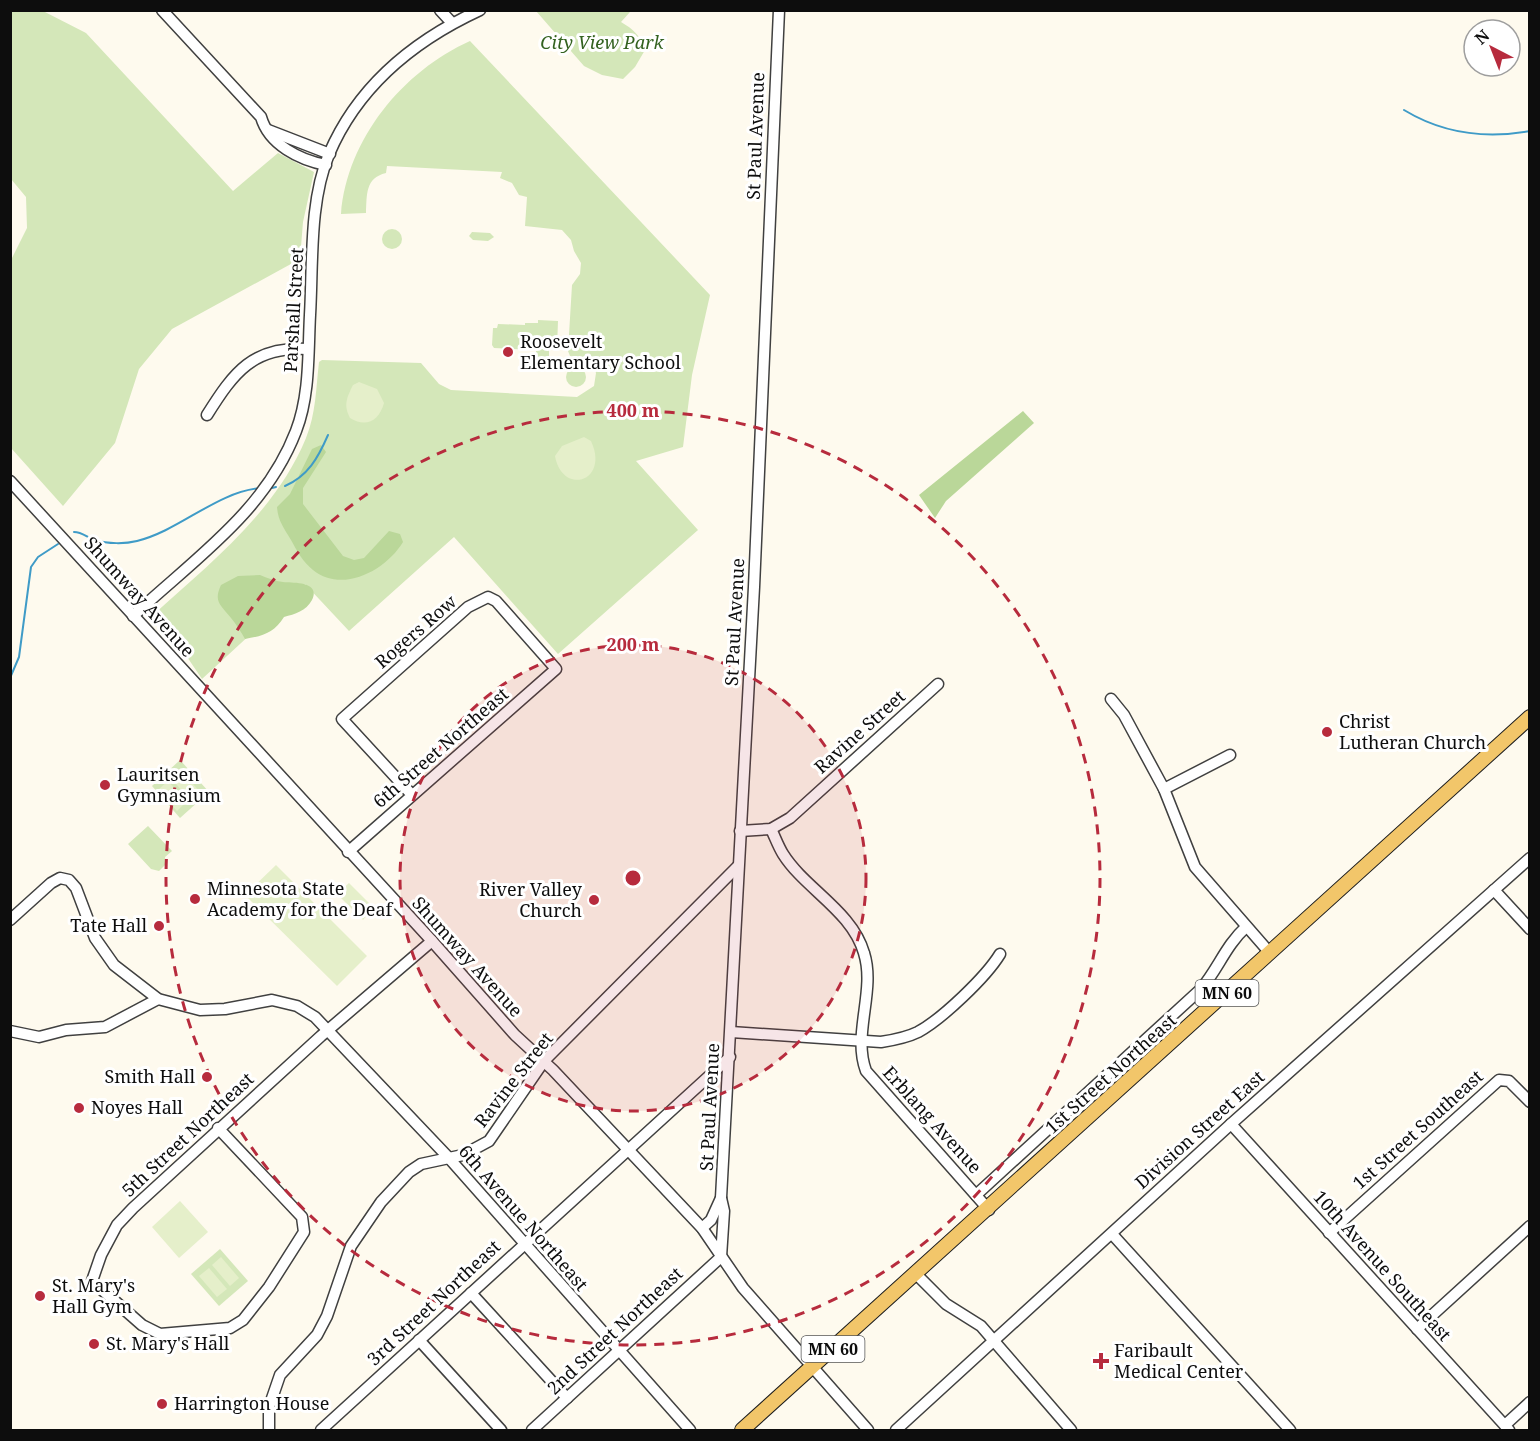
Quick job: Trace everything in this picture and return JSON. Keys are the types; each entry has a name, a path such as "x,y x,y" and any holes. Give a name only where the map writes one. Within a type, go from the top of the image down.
{"main road":[{"name":"1st Street Northeast","path":"742,1431 989,1210 1530,717"}],"street":[{"path":"162,10 261,117 264,129 296,155 326,165"},
{"path":"440,10 452,23"},
{"name":"Parshall Street","path":"133,616 243,518 274,477 297,429 303,406 308,349 314,228 326,165 350,116 387,70 408,52 452,23 480,10"},
{"name":"St Paul Avenue","path":"702,1228 711,1220 722,1197 779,10"},
{"path":"264,129 330,153"},
{"path":"207,415 226,384 251,361 279,350 308,349"},
{"name":"Shumway Avenue","path":"10,481 432,941 514,1035 544,1061 702,1228 743,1288 814,1366 868,1431"},
{"name":"6th Street Northeast","path":"348,852 556,669 496,601 488,597"},
{"name":"Rogers Row","path":"412,795 342,719 468,607 488,597"},
{"name":"Ravine Street","path":"740,831 771,829 790,818 938,684"},
{"path":"1111,699 1124,715 1164,789 1195,867 1270,953"},
{"path":"1164,789 1230,755"},
{"name":"Erblang Avenue","path":"771,829 784,855 847,923 864,952 867,977 862,1056 870,1077 989,1210"},
{"name":"Division Street East","path":"896,1431 1231,1124 1530,858"},
{"name":"Ravine Street","path":"268,1431 270,1407 280,1375 304,1351 327,1316 351,1246 381,1202 409,1172 421,1164 477,1149 489,1141 500,1129 544,1061 738,866"},
{"name":"6th Avenue Northeast","path":"10,920 51,883 60,878 69,880 76,888 95,938 114,965 158,999 200,1010 225,1009 272,1000 297,1006 315,1017 329,1029 448,1157 522,1244 690,1431"},
{"path":"1494,890 1530,929"},
{"path":"976,1194 1201,989 1212,977 1226,948 1246,927"},
{"name":"5th Street Northeast","path":"218,1128 302,1217 304,1232 295,1250 243,1320 230,1328 210,1332 160,1334 142,1325 92,1281 101,1255 117,1225 218,1128 432,941"},
{"path":"731,1032 863,1041 899,1039 931,1024 992,967 1000,954"},
{"path":"136,1010 141,988"},
{"path":"10,1030 39,1037 66,1030 105,1027 158,999"},
{"name":"3rd Street Northeast","path":"321,1430 522,1244 730,1057"},
{"name":"1st Street Southeast","path":"1329,1233 1495,1083 1504,1079 1513,1084 1530,1102"},
{"name":"10th Avenue Southeast","path":"1231,1124 1507,1428"},
{"path":"722,1197 724,1211 722,1257"},
{"path":"1417,1329 1530,1227"},
{"path":"1112,1234 1290,1431"},
{"name":"2nd Street Northeast","path":"532,1431 722,1257"},
{"path":"916,1274 940,1299 981,1326 1071,1431"},
{"path":"471,1293 567,1398"},
{"path":"418,1340 501,1431"},
{"path":"1507,1428 1530,1402"}],"green space":[{"path":"11,10 43,11 86,33 233,191 278,153 314,172 303,222 300,259 172,329 139,369 115,443 63,506 11,448 11,260 27,228 26,197 11,179"},
{"name":"City View Park","path":"536,11 638,11 630,12 621,22 636,33 645,50 635,67 623,79 602,75 584,66"},
{"name":"Roosevelt Elementary School","path":"470,41 710,295 692,375 683,447 636,461 698,530 558,654 454,537 349,631 305,584 202,679 179,645 152,616 239,535 277,490 293,465 312,420 319,362 322,360 421,363 439,384 451,390 577,397 594,386 596,373 592,363 570,356 568,351 572,285 580,274 581,263 571,240 562,230 525,226 527,197 519,195 512,183 500,178 502,172 387,166 386,173 374,179 368,188 366,213 341,214 354,160 367,134 383,111 401,89 422,70 445,54"},
{"path":"388,229 396,229 402,235 402,243 396,249 388,249 382,243 382,235"},
{"path":"472,232 490,233 494,237 488,241 473,240 469,236"},
{"path":"538,320 558,321 557,348 549,348 549,358 536,358 536,350 494,348 492,345 493,328 497,328 498,324 525,325 525,323 538,323"},
{"path":"572,367 580,367 586,373 586,381 580,387 572,387 566,381 566,373"},
{"path":"359,382 377,389 384,403 379,414 371,421 361,422 350,418 347,409 351,389"},
{"path":"1023,411 1034,423 946,501 935,518 919,495"},
{"path":"584,437 591,441 595,455 594,466 590,474 583,479 574,480 559,469 555,456 562,446"},
{"path":"321,445 326,452 303,488 303,504 343,556 354,560 364,558 389,531 400,534 403,542 386,562 363,576 337,580 325,577 313,570 300,556 280,520 277,507 290,494 312,449"},
{"path":"260,575 280,582 305,584 313,589 314,594 307,607 284,617 272,630 263,635 245,639 219,603 219,591 221,585 238,576"},
{"path":"180,760 209,792 180,818 152,786"},
{"path":"181,770 199,791 189,799 171,778"},
{"path":"168,781 186,802 177,811 158,790"},
{"path":"148,826 172,851 165,857 166,864 159,871 151,869 128,844"},
{"path":"276,865 367,956 337,986 245,895"},
{"path":"349,883 374,908 363,920 337,894"},
{"path":"180,1201 208,1232 179,1258 152,1227"},
{"path":"220,1249 248,1281 219,1306 191,1274"},
{"path":"221,1257 239,1278 230,1286 212,1265"},
{"path":"209,1268 227,1289 217,1297 199,1276"}],"waterway":[{"path":"1404,110 1434,124 1465,132 1497,134 1530,131"},
{"path":"285,486 306,472 328,435"},
{"path":"272,488 276,487"},
{"path":"74,532 105,542 137,541 169,529 229,496 261,488"},
{"path":"10,678 19,657 31,567 38,557 58,544"}],"place":[{"name":"Roosevelt Elementary School","path":"508,352"},
{"name":"Christ Lutheran Church","path":"1327,732"},
{"name":"Lauritsen Gymnasium","path":"105,785"},
{"name":"Minnesota State Academy for the Deaf","path":"195,899"},
{"name":"River Valley Church","path":"594,900"},
{"name":"Tate Hall","path":"159,926"},
{"name":"Smith Hall","path":"207,1077"},
{"name":"Noyes Hall","path":"79,1108"},
{"name":"St. Mary's Hall Gym","path":"40,1296"},
{"name":"St. Mary's Hall","path":"94,1344"},
{"name":"Faribault Medical Center","path":"1101,1361"},
{"name":"Harrington House","path":"162,1404"}]}
